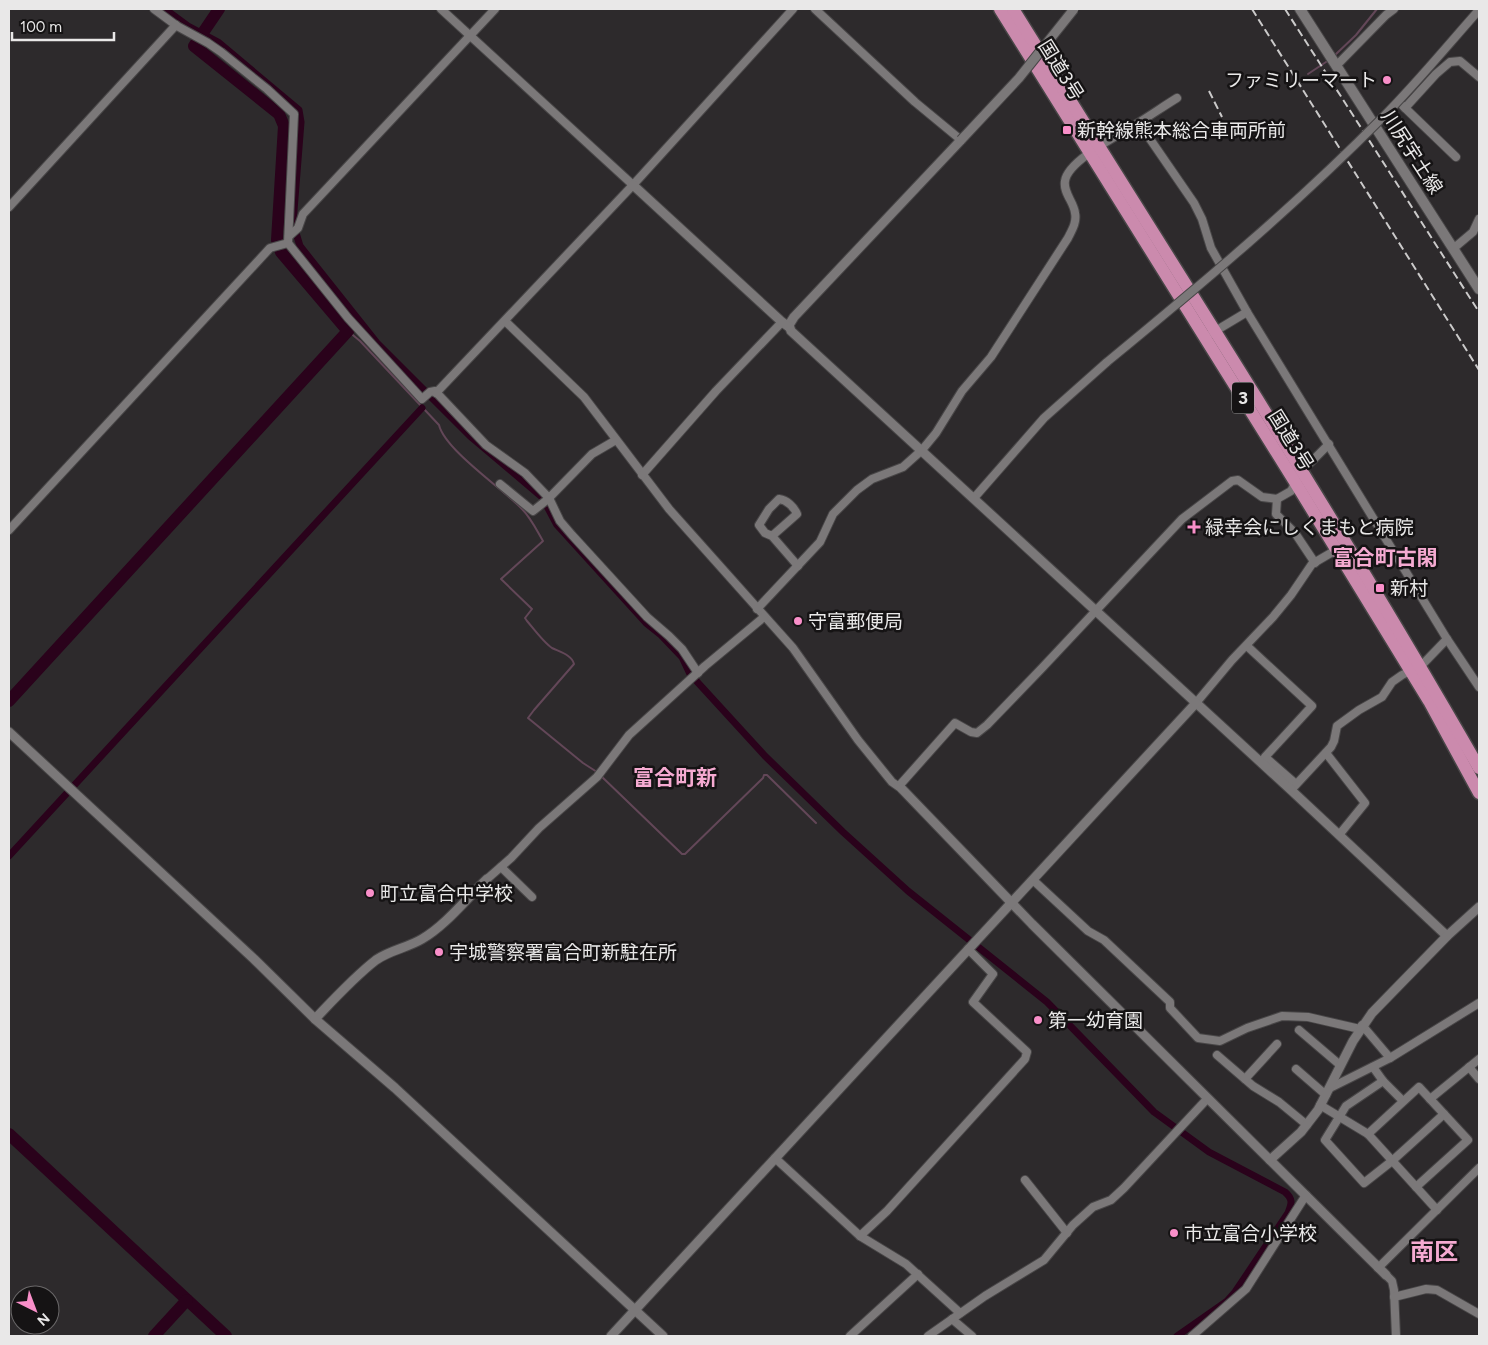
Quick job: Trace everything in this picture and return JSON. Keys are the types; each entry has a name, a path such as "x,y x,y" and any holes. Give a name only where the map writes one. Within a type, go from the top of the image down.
{"highway":[{"name":"国道3号","path":"1000,9 1095,150"},
{"name":"国道3号","path":"1012,9 1095,150 1210,334 1302,471 1416,669 1479,793"},
{"name":"国道3号","path":"1210,334 1336,550 1416,669 1479,768"}],"main road":[{"name":"川尻宇土線","path":"1300,9 1479,289"}],"street":[{"path":"154,9 176,25 208,43 267,89 294,114 288,239 348,318 422,399 431,394 506,321 793,9"},
{"path":"441,9 1196,703 1294,787"},
{"path":"9,530 273,246 288,239 298,228 303,214 494,9"},
{"path":"815,9 915,102 960,140"},
{"path":"642,475 704,405 785,325 789,324 1019,78 1074,9"},
{"path":"1336,66 1394,9"},
{"path":"978,502 1044,418 1228,262 1306,191 1383,117 1479,10"},
{"path":"9,206 176,25"},
{"path":"1456,157 1402,106 1450,62 1460,61 1479,77"},
{"path":"757,609 820,542 833,514 857,490 872,479 903,467 922,450 936,433 962,391 991,357 1068,238 1074,225 1076,215 1065,188 1065,180 1069,171 1076,163 1095,150 1176,98"},
{"path":"1139,123 1194,203 1202,219 1211,248 1247,312 1446,639 1479,688"},
{"path":"1454,248 1473,232 1479,219"},
{"path":"1473,232 1479,240"},
{"path":"1210,334 1247,312"},
{"path":"506,321 584,397 669,509 793,648 858,740 892,782 901,788 1207,1099 1392,1280 1396,1336"},
{"path":"431,394 486,445 525,473 572,535 647,617 682,649 695,676"},
{"path":"500,484 533,511 592,454 616,440"},
{"path":"901,788 955,723 971,732 977,733 987,725 1182,519 1232,481 1238,480 1262,496 1277,499 1291,491 1302,471 1329,444"},
{"path":"772,536 797,514 784,500 779,499 773,504 760,524 765,533 772,536 798,566"},
{"path":"1277,499 1276,514 1295,532 1315,563"},
{"path":"611,1336 1196,703 1232,660 1273,617 1315,563 1336,550"},
{"path":"315,1019 357,976 377,960 420,940 433,931 539,828 597,777 629,735 764,617"},
{"path":"1294,787 1326,753 1334,741 1337,726 1359,710 1378,700 1392,682 1416,669 1446,639"},
{"path":"1247,646 1312,706 1265,757 1340,835 1447,936"},
{"path":"9,732 227,934 315,1019 395,1088 663,1336"},
{"path":"1326,753 1365,803 1340,835"},
{"path":"501,867 532,898"},
{"path":"1033,880 1088,931 1104,940 1170,1002 1170,1008 1198,1038 1220,1041 1247,1028 1282,1016 1308,1017 1361,1027 1390,1058"},
{"path":"1270,1160 1307,1125 1320,1106 1361,1027 1381,1003 1447,936 1479,907"},
{"path":"860,1236 887,1211 1018,1066 1027,1052 973,1002 993,974 985,968 969,949"},
{"path":"1328,1091 1390,1058 1478,1007"},
{"path":"1299,1030 1340,1065"},
{"path":"1245,1079 1277,1044"},
{"path":"1217,1055 1245,1079 1279,1102 1307,1125"},
{"path":"1430,1099 1479,1059"},
{"path":"1372,1066 1383,1081 1403,1100"},
{"path":"1469,1067 1479,1079"},
{"path":"1296,1069 1328,1091"},
{"path":"1383,1081 1346,1106 1341,1117 1325,1140 1364,1183 1444,1114"},
{"path":"1368,1134 1419,1087 1468,1140 1416,1187"},
{"path":"928,1336 960,1313 1044,1260 1066,1233 1093,1207 1111,1200 1124,1188 1207,1099"},
{"path":"1320,1106 1368,1134 1437,1210"},
{"path":"775,1158 860,1236 906,1264 960,1313"},
{"path":"1378,1268 1479,1168"},
{"path":"1025,1180 1066,1233"},
{"path":"1192,1336 1246,1289 1306,1195"},
{"path":"850,1336 918,1274"},
{"path":"1394,1298 1426,1288 1437,1290 1479,1314"},
{"path":"952,1319 972,1336"}],"waterway":[{"path":"165,9 188,26 218,42 299,110 301,122 293,223 300,246 377,343 470,436 542,497 557,525 646,623 661,635 682,657 690,674 765,756 843,832 908,891 1047,1002 1154,1112 1209,1152 1285,1192 1291,1199 1288,1213 1235,1292 1227,1301 1177,1336"},
{"path":"9,701 348,331 281,252 277,240 284,126 279,114 194,46 219,9"},
{"path":"1335,55 1356,35 1377,9"},
{"path":"1308,74 1329,60"},
{"path":"348,331 360,341 439,425 452,446 522,509 543,541 501,579 532,609 525,618 539,635 552,648 568,656 574,664 528,718 583,763 597,772"},
{"path":"9,856 422,408"},
{"path":"600,775 682,854 685,854 764,775 767,775 816,823"},
{"path":"9,1134 226,1336"},
{"path":"154,1336 187,1300"}],"railway":[{"path":"1252,9 1479,370"},
{"path":"1285,9 1479,312"},
{"path":"1209,91 1222,117"}],"place":[{"name":"ファミリーマート","path":"1387,80"},
{"name":"新幹線熊本総合車両所前","path":"1067,130"},
{"name":"緑幸会にしくまもと病院","path":"1194,527"},
{"name":"新村","path":"1380,588"},
{"name":"守富郵便局","path":"798,621"},
{"name":"町立富合中学校","path":"370,893"},
{"name":"宇城警察署富合町新駐在所","path":"439,952"},
{"name":"第一幼育園","path":"1038,1020"},
{"name":"市立富合小学校","path":"1174,1233"}],"district":[{"name":"富合町古閑","path":"1385,557"},
{"name":"富合町新","path":"675,777"},
{"name":"南区","path":"1434,1251"}]}
